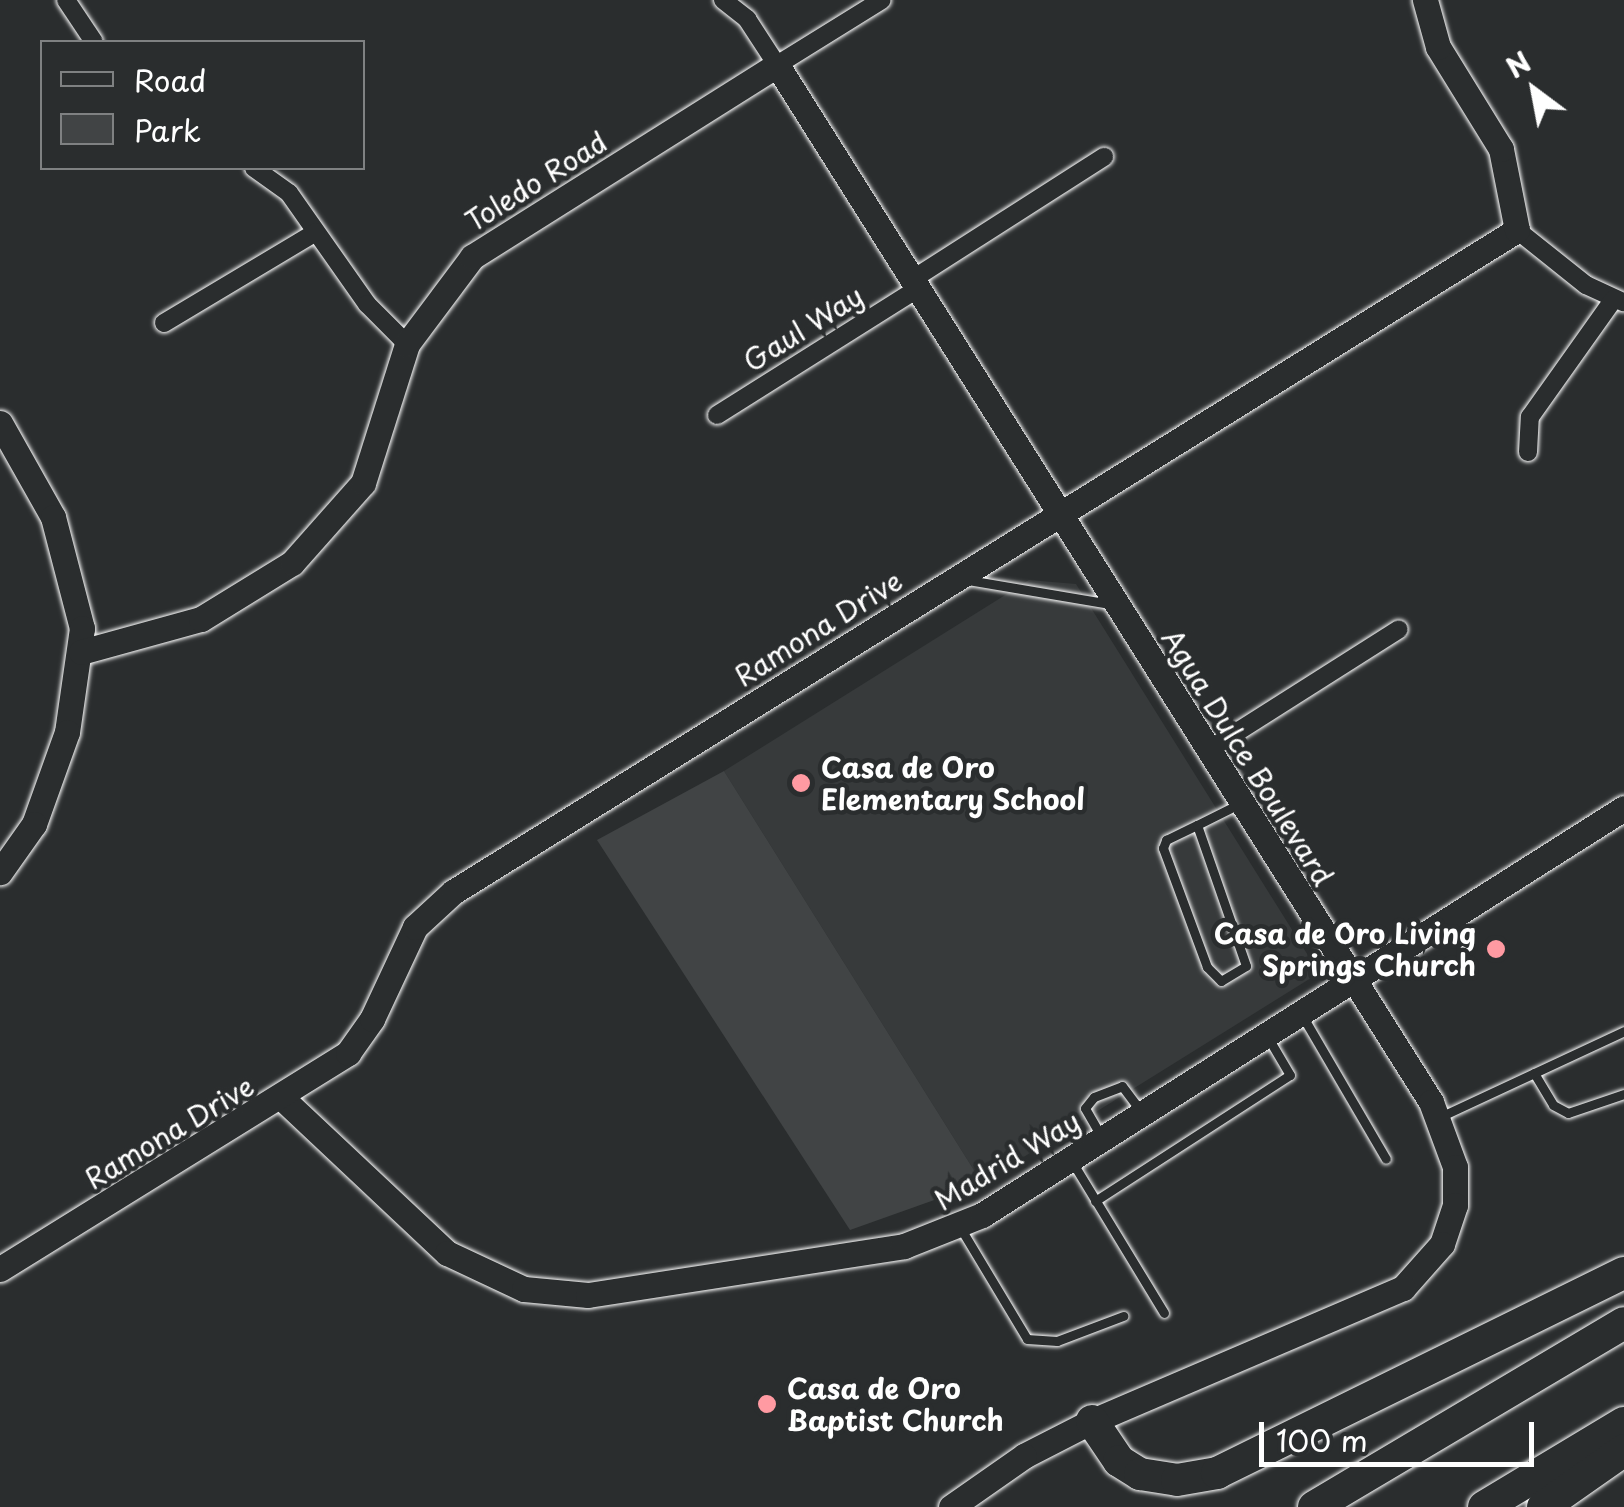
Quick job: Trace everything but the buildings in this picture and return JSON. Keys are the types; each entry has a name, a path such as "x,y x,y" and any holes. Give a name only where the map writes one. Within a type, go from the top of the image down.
{"highway":[{"path":"1092,1421 1119,1461 1140,1474 1178,1480 1217,1472 1624,1273"},
{"path":"1314,1507 1624,1323"},
{"path":"1484,1507 1624,1423"},
{"path":"1542,1507 1624,1450"}],"street":[{"path":"66,0 93,40"},
{"name":"Agua Dulce Boulevard","path":"723,0 747,20 778,65 1352,976 1439,1118 1454,1167 1455,1205 1442,1244 1418,1275 1372,1304 1092,1421 1024,1456 950,1507"},
{"name":"Toledo Road","path":"81,652 201,619 308,549 374,463 407,344 472,257 882,0"},
{"path":"1424,0 1438,46 1501,149 1517,230 1619,301 1530,417 1528,452"},
{"name":"Gaul Way","path":"718,415 1104,157"},
{"path":"257,170 289,194 368,304 407,344"},
{"name":"Ramona Drive","path":"0,1269 283,1099 362,1037 408,938 437,903 1517,230"},
{"path":"164,323 316,232"},
{"path":"0,423 52,517 69,564 81,652 67,732 42,806 0,872"},
{"path":"1207,751 1398,629"},
{"name":"Madrid Way","path":"283,1099 448,1253 484,1275 546,1293 610,1293 904,1246 960,1226 1624,808"}],"lane":[{"path":"955,578 1116,605"},
{"path":"1196,825 1246,966 1229,979 1213,978 1163,848 1166,840 1196,825 1240,803"},
{"path":"1299,1010 1386,1159"},
{"path":"1439,1118 1624,1031"},
{"path":"1096,1201 1290,1075 1264,1032"},
{"path":"1534,1073 1553,1105 1568,1114 1624,1094"},
{"path":"1102,1137 1085,1108 1094,1097 1122,1086 1142,1113"},
{"path":"1070,1157 1164,1313"},
{"path":"960,1226 1028,1339 1057,1342 1123,1316"}],"shaded area":[{"path":"1029,580 1076,584 1319,973 982,1183 724,771"}],"green space":[{"path":"724,771 982,1183 850,1230 597,840"}],"place":[{"name":"Casa de Oro Elementary School","path":"801,783"},
{"name":"Casa de Oro Living Springs Church","path":"1496,949"},
{"name":"Casa de Oro Baptist Church","path":"767,1404"}]}
